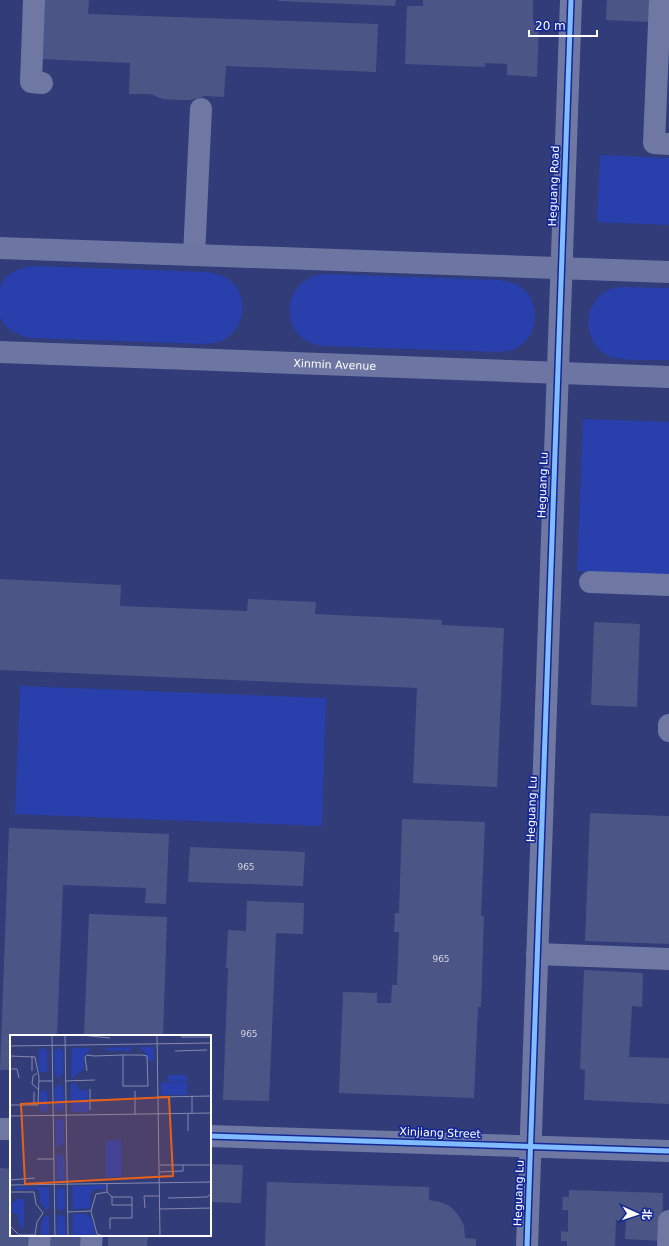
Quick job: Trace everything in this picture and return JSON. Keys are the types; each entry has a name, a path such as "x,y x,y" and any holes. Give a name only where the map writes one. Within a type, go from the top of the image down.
{"main road":[{"path":"0,248 669,272"},
{"name":"Xinmin Avenue","path":"0,352 669,377"}],"street":[{"path":"34,0 31,82 42,83"},
{"name":"Heguang Road","path":"557,373 571,0"},
{"path":"660,0 662,107 654,143 669,144"},
{"path":"194,255 201,109"},
{"name":"Heguang Lu","path":"527,1246 557,373"},
{"path":"590,582 669,585"},
{"path":"669,725 669,730"},
{"path":"537,954 669,959"},
{"name":"Xinjiang Street","path":"211,1136 669,1151"},
{"path":"668,1246 669,1221"},
{"path":"39,1246 40,1236"}],"shaded area":[{"path":"600,155 669,158 669,225 597,222"},
{"path":"35,266 214,273 227,278 240,293 242,301 241,318 233,332 224,340 205,344 27,337 8,329 2,321 0,316 0,288 5,278 9,275 19,269"},
{"path":"327,274 501,280 521,287 527,293 532,301 535,318 530,334 525,341 516,348 498,352 324,346 311,343 303,339 297,333 292,325 290,309 291,300 299,286 306,280 313,277"},
{"path":"615,288 669,288 669,360 639,360 611,357 602,352 595,344 588,326 592,307 597,299 605,292"},
{"path":"583,419 669,422 669,575 577,571"},
{"path":"20,686 326,698 322,826 15,814"}],"building":[{"path":"42,0 89,0 88,14 378,24 376,72 226,66 224,97 205,96 191,100 177,100 163,99 150,94 129,94 130,63 40,59"},
{"path":"278,0 396,0 395,6"},
{"path":"423,0 533,0 533,21 539,21 537,77 507,75 507,64 485,63 485,67 405,64 407,6 423,6"},
{"path":"607,0 651,0 649,22 606,20"},
{"path":"0,579 121,585 120,606 247,611 248,599 316,602 315,614 442,620 442,625 504,628 497,787 413,783 417,688 0,670"},
{"path":"594,622 640,624 637,707 591,705"},
{"path":"590,813 669,816 669,944 585,941"},
{"path":"402,819 485,822 481,916 484,916 481,1007 478,1007 474,1098 339,1093 343,992 377,993 377,1003 391,1003 392,985 397,985 399,932 394,932 395,913 399,913"},
{"path":"9,828 169,834 166,904 145,903 146,888 63,885 57,1035 10,1035 10,1070 0,1070"},
{"path":"190,847 305,852 303,886 188,882"},
{"path":"247,901 304,903 303,934 276,933 269,1101 223,1100 228,930 246,931"},
{"path":"89,914 167,917 163,1035 84,1035"},
{"path":"584,970 643,973 642,1007 632,1006 629,1057 669,1058 669,1104 584,1100 585,1070 580,1069"},
{"path":"211,1164 243,1165 241,1203 211,1202"},
{"path":"0,1168 10,1169 10,1236 31,1236 30,1246 0,1246"},
{"path":"267,1182 429,1187 429,1200 448,1205 454,1210 464,1226 465,1238 476,1239 476,1246 265,1246"},
{"path":"569,1190 663,1193 662,1241 625,1239 626,1221 616,1220 615,1246 567,1246 567,1241 561,1241 561,1231 568,1232 568,1210 562,1210 563,1197 569,1197"},
{"path":"47,1236 87,1236 86,1246 46,1246"},
{"path":"108,1236 148,1236 147,1246 108,1246"}],"cycle path":[{"path":"527,1246 571,0"},
{"path":"211,1136 669,1151"}]}
